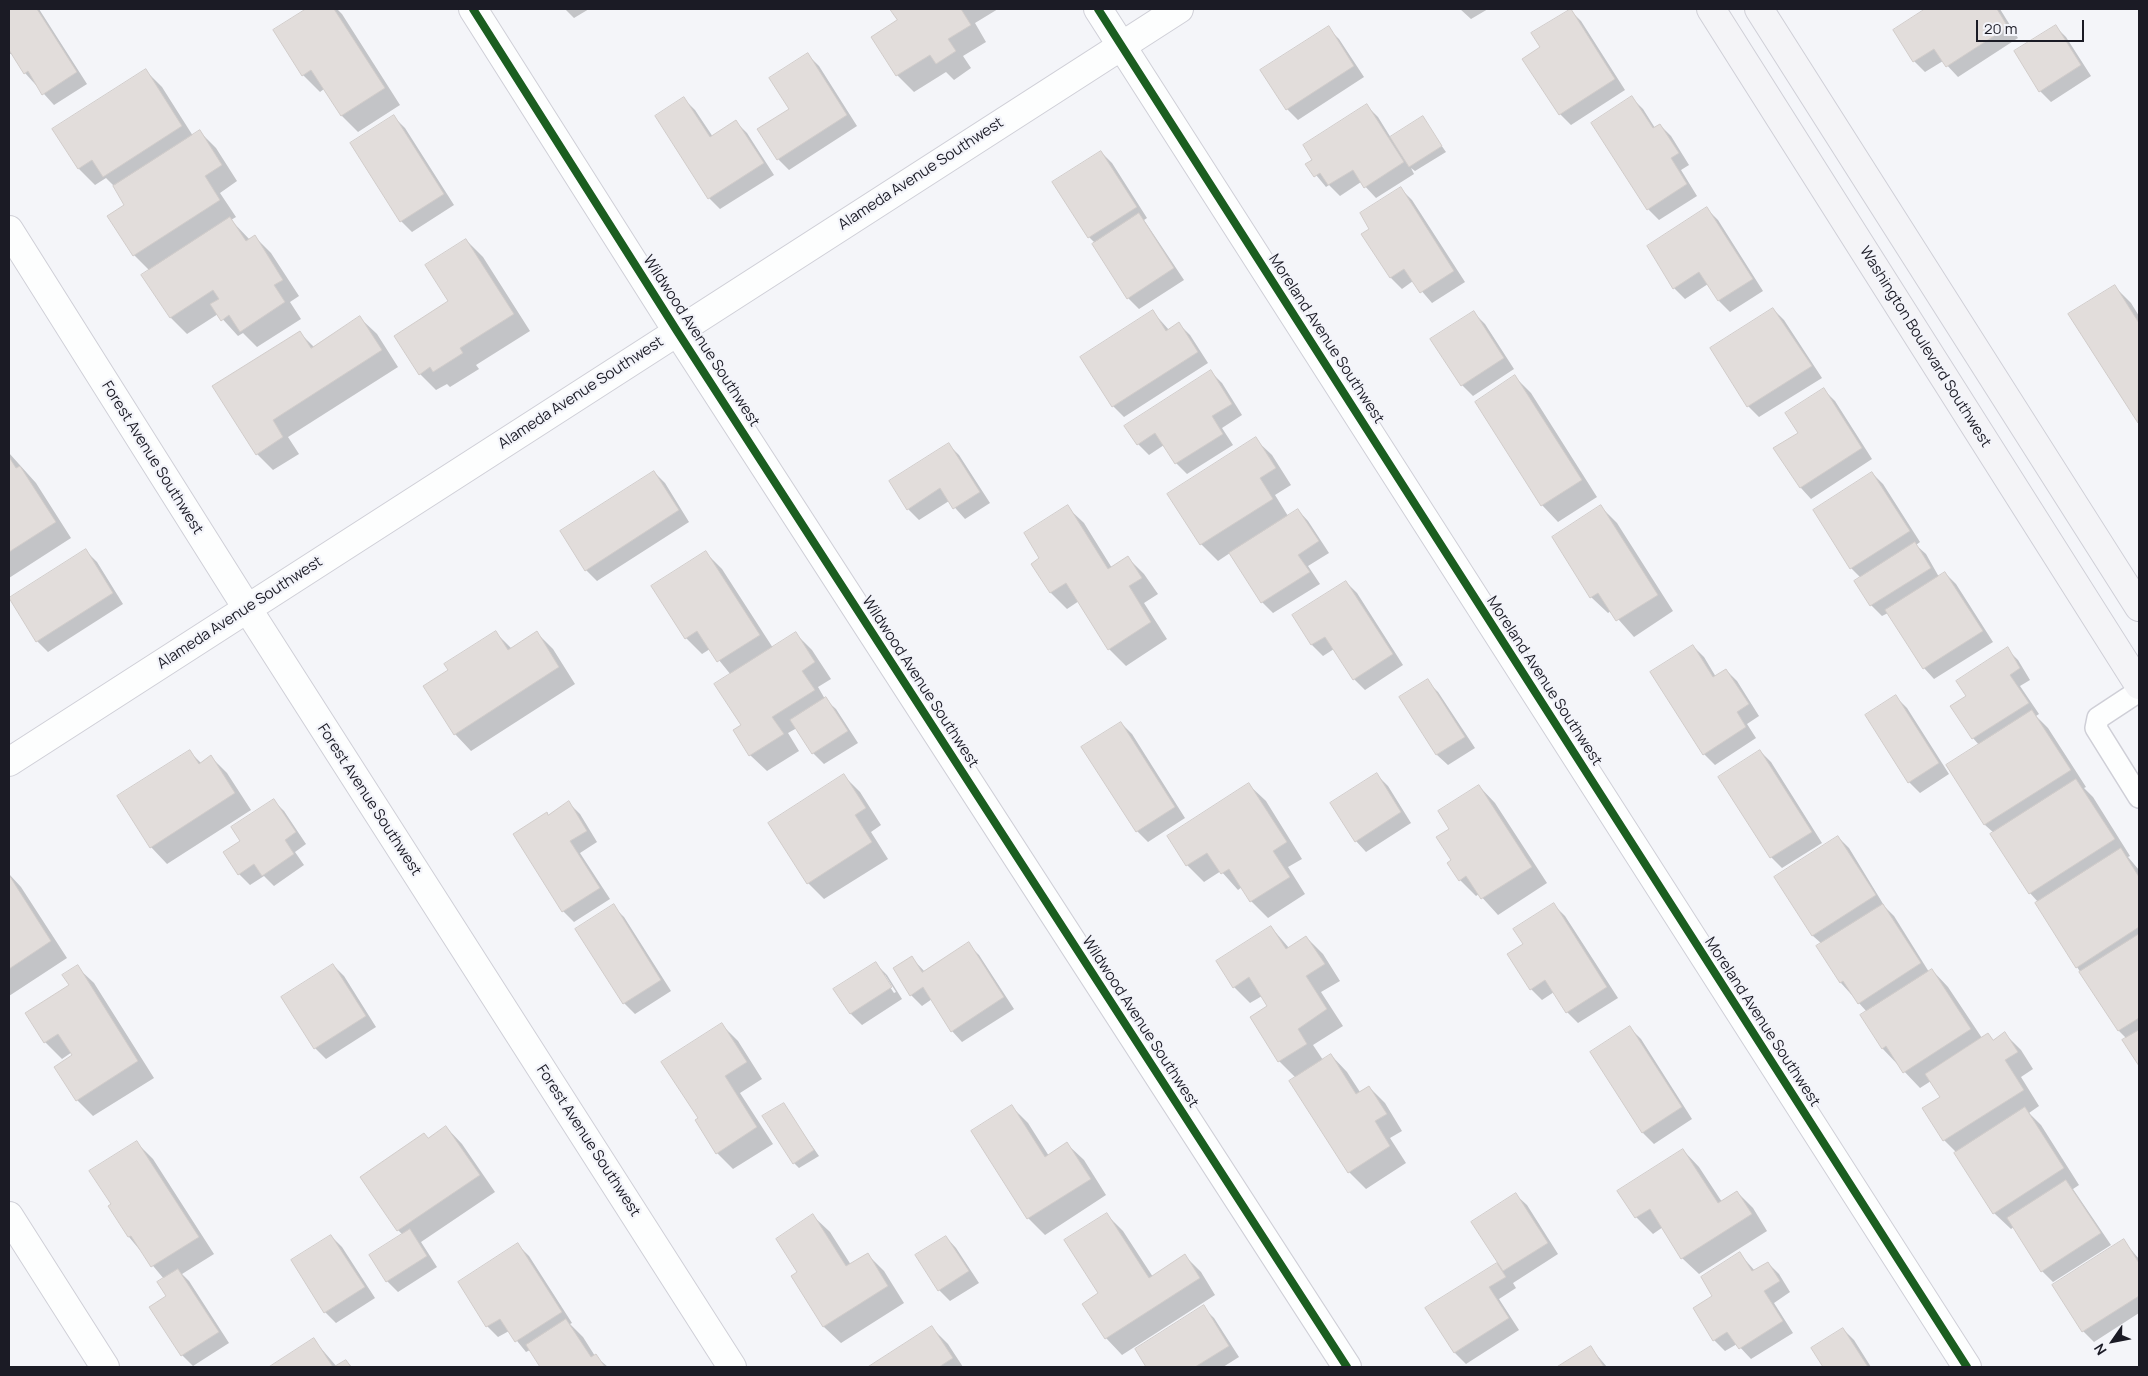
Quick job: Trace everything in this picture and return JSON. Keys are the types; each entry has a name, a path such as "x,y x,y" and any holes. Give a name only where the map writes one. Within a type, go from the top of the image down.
{"main road":[{"name":"Washington Boulevard Southwest","path":"1711,9 2139,684"},
{"path":"1759,9 2139,607"}],"street":[{"name":"Wildwood Avenue Southwest","path":"473,9 677,331 1347,1367"},
{"name":"Moreland Avenue Southwest","path":"1098,9 1967,1367"},
{"name":"Alameda Avenue Southwest","path":"9,762 1179,9"},
{"name":"Forest Avenue Southwest","path":"9,230 247,608 732,1367"},
{"path":"9,1216 105,1367"}],"lane":[{"path":"2139,691 2098,718 2096,728 2139,796"}],"building":[{"path":"9,9 37,9 77,72 42,95 28,71 24,74 9,50"},
{"path":"306,9 334,9 385,88 341,116 311,70 302,76 273,30"},
{"path":"890,9 961,9 971,25 948,39 956,51 936,64 930,55 896,76 871,37 897,20"},
{"path":"1571,9 1615,79 1559,115 1522,59 1540,47 1531,33"},
{"path":"1925,9 1997,9 2008,27 1946,67 1934,49 1913,62 1893,30"},
{"path":"2056,25 2081,65 2039,92 2014,51"},
{"path":"1329,26 1354,66 1286,110 1260,70"},
{"path":"808,53 847,115 777,160 757,129 789,109 769,78"},
{"path":"146,69 182,126 103,177 92,160 78,169 52,129"},
{"path":"1632,96 1653,128 1660,124 1679,153 1671,158 1687,184 1647,210 1591,123"},
{"path":"684,97 710,137 736,120 764,163 708,199 655,116"},
{"path":"1367,104 1404,162 1364,188 1353,170 1328,185 1320,173 1314,177 1305,164 1312,160 1303,145"},
{"path":"394,115 444,194 400,222 350,143"},
{"path":"1423,116 1442,146 1409,167 1390,137"},
{"path":"200,130 222,165 205,176 220,200 133,256 107,216 124,205 113,186"},
{"path":"1101,151 1137,207 1088,238 1052,182"},
{"path":"1401,187 1454,271 1420,293 1404,269 1390,278 1361,234 1369,229 1360,213"},
{"path":"1707,207 1753,279 1718,301 1699,272 1673,289 1647,246"},
{"path":"1139,213 1174,268 1127,299 1092,244"},
{"path":"230,217 246,241 255,235 283,280 274,285 285,302 240,332 229,315 221,321 210,304 219,299 213,290 170,318 141,275"},
{"path":"466,239 514,314 460,348 463,353 433,372 430,367 419,375 394,336 448,301 425,265"},
{"path":"2115,285 2139,323 2138,423 2068,314"},
{"path":"1773,308 1812,366 1747,407 1710,348"},
{"path":"1153,310 1166,331 1179,322 1198,352 1112,407 1080,357"},
{"path":"1474,311 1504,358 1461,386 1430,339"},
{"path":"360,316 382,350 273,420 283,437 256,455 212,386 300,331 311,348"},
{"path":"1211,370 1232,404 1212,416 1223,434 1175,464 1155,433 1137,445 1124,426"},
{"path":"1515,375 1582,480 1541,506 1475,402"},
{"path":"1824,388 1862,448 1800,488 1773,448 1798,433 1785,413"},
{"path":"1256,437 1276,468 1260,478 1273,499 1200,545 1167,494"},
{"path":"949,443 980,492 953,509 940,488 907,510 889,481"},
{"path":"9,457 16,468 20,466 56,522 9,552"},
{"path":"654,471 679,510 585,571 560,531"},
{"path":"1872,472 1910,531 1850,569 1813,510"},
{"path":"1068,505 1108,569 1128,556 1142,578 1129,586 1151,622 1108,650 1066,583 1050,593 1031,564 1039,558 1024,533"},
{"path":"1601,505 1658,595 1616,621 1598,593 1590,598 1552,537"},
{"path":"1298,509 1319,541 1298,555 1310,572 1261,603 1229,553"},
{"path":"1915,542 1931,568 1870,606 1854,581"},
{"path":"86,549 113,593 36,642 9,598"},
{"path":"706,551 760,635 717,662 697,631 685,639 651,586"},
{"path":"1945,572 1983,631 1923,669 1885,610"},
{"path":"1346,581 1393,654 1353,680 1325,637 1311,645 1292,615"},
{"path":"496,631 508,650 537,631 559,667 454,735 423,686 448,670 444,664"},
{"path":"796,632 815,662 802,671 815,690 772,717 784,734 749,756 733,730 741,725 714,684"},
{"path":"1693,645 1713,677 1726,669 1749,704 1737,712 1746,727 1703,755 1650,672"},
{"path":"2008,647 2020,668 2010,675 2029,703 1972,739 1950,706 1966,696 1956,681"},
{"path":"1428,679 1465,737 1436,755 1399,697"},
{"path":"1896,695 1939,763 1908,783 1865,715"},
{"path":"826,697 848,731 812,754 790,720"},
{"path":"2032,710 2071,770 1984,825 1946,765"},
{"path":"1121,722 1175,807 1136,832 1081,747"},
{"path":"190,750 199,764 211,755 235,793 150,848 117,796"},
{"path":"1760,750 1812,832 1770,858 1718,777"},
{"path":"1377,773 1401,812 1355,842 1330,803"},
{"path":"844,774 866,808 855,815 872,842 807,884 768,823"},
{"path":"2076,779 2115,839 2029,894 1990,834"},
{"path":"1249,783 1287,842 1273,851 1290,877 1250,902 1229,869 1221,874 1207,853 1186,866 1167,836"},
{"path":"1479,785 1532,867 1481,899 1466,876 1459,881 1447,863 1451,860 1436,837 1449,829 1438,811"},
{"path":"274,799 296,832 285,840 294,854 262,876 254,864 238,875 223,852 240,841 231,827"},
{"path":"569,801 587,831 570,841 600,888 562,912 513,834 547,812 548,815"},
{"path":"1838,836 1876,895 1812,936 1774,877"},
{"path":"2121,848 2139,877 2139,927 2076,968 2035,903"},
{"path":"9,875 51,941 9,969"},
{"path":"1554,903 1607,987 1566,1013 1545,980 1530,990 1507,954 1523,944 1513,929"},
{"path":"614,904 661,980 623,1004 575,929"},
{"path":"1883,904 1921,963 1858,1004 1843,981 1840,983 1816,946"},
{"path":"1271,926 1286,949 1306,936 1325,964 1306,976 1327,1009 1298,1029 1307,1044 1278,1062 1250,1017 1267,1006 1249,977 1233,988 1216,961"},
{"path":"2139,934 2139,1018 2118,1031 2079,972"},
{"path":"969,942 1004,997 951,1032 923,987 910,996 893,968 912,956 922,972"},
{"path":"876,962 892,987 850,1014 833,989"},
{"path":"333,964 366,1016 314,1049 281,997"},
{"path":"78,965 138,1061 76,1101 54,1067 72,1055 58,1034 44,1043 25,1013 69,985 62,975"},
{"path":"1932,969 1971,1029 1903,1073 1886,1046 1882,1049 1860,1015"},
{"path":"722,1023 747,1062 725,1076 757,1127 716,1154 695,1120 698,1118 661,1062"},
{"path":"1630,1026 1682,1107 1642,1133 1590,1052"},
{"path":"2139,1030 2139,1066 2122,1040"},
{"path":"2005,1032 2018,1052 2005,1060 2024,1090 1943,1141 1922,1108 1940,1097 1925,1074 1988,1033 1993,1040"},
{"path":"1331,1054 1356,1094 1369,1086 1387,1114 1375,1121 1390,1146 1348,1173 1289,1081"},
{"path":"784,1103 814,1150 793,1164 762,1116"},
{"path":"1012,1105 1045,1157 1067,1142 1091,1179 1027,1219 971,1131"},
{"path":"2025,1107 2064,1168 1993,1214 1954,1153"},
{"path":"446,1126 480,1175 397,1231 360,1177 424,1133 428,1138"},
{"path":"137,1141 199,1237 151,1267 131,1236 128,1237 108,1206 111,1204 89,1171"},
{"path":"1683,1149 1718,1203 1737,1191 1752,1214 1681,1259 1650,1209 1635,1218 1617,1191"},
{"path":"2066,1180 2101,1233 2041,1272 2007,1218"},
{"path":"1516,1193 1548,1243 1503,1271 1471,1222"},
{"path":"1107,1213 1149,1278 1185,1254 1200,1278 1105,1339 1082,1304 1098,1293 1064,1240"},
{"path":"813,1214 846,1266 868,1253 888,1286 823,1327 791,1276 797,1272 776,1239"},
{"path":"410,1229 427,1256 386,1282 369,1255"},
{"path":"331,1235 365,1287 324,1313 291,1260"},
{"path":"946,1236 969,1271 938,1291 915,1255"},
{"path":"2124,1239 2139,1263 2139,1296 2082,1332 2052,1285"},
{"path":"518,1243 562,1312 515,1342 500,1319 486,1327 458,1282"},
{"path":"1740,1252 1752,1271 1768,1262 1780,1281 1764,1291 1783,1321 1739,1349 1727,1332 1713,1341 1693,1308 1712,1296 1701,1277"},
{"path":"1497,1263 1506,1277 1489,1287 1509,1318 1454,1353 1425,1308"},
{"path":"178,1269 219,1332 181,1356 149,1307 166,1296 157,1282"},
{"path":"1204,1305 1229,1346 1195,1367 1146,1367 1135,1349"},
{"path":"566,1319 591,1357 596,1354 605,1367 540,1367 526,1345"},
{"path":"932,1326 953,1358 939,1367 868,1367"},
{"path":"1843,1328 1868,1367 1823,1367 1811,1348"},
{"path":"314,1338 333,1367 269,1367"},
{"path":"1591,1346 1604,1367 1557,1367"},
{"path":"346,1360 351,1367 334,1367"}],"cycle path":[{"path":"473,9 677,331 1347,1367"},
{"path":"1098,9 1967,1367"}]}
